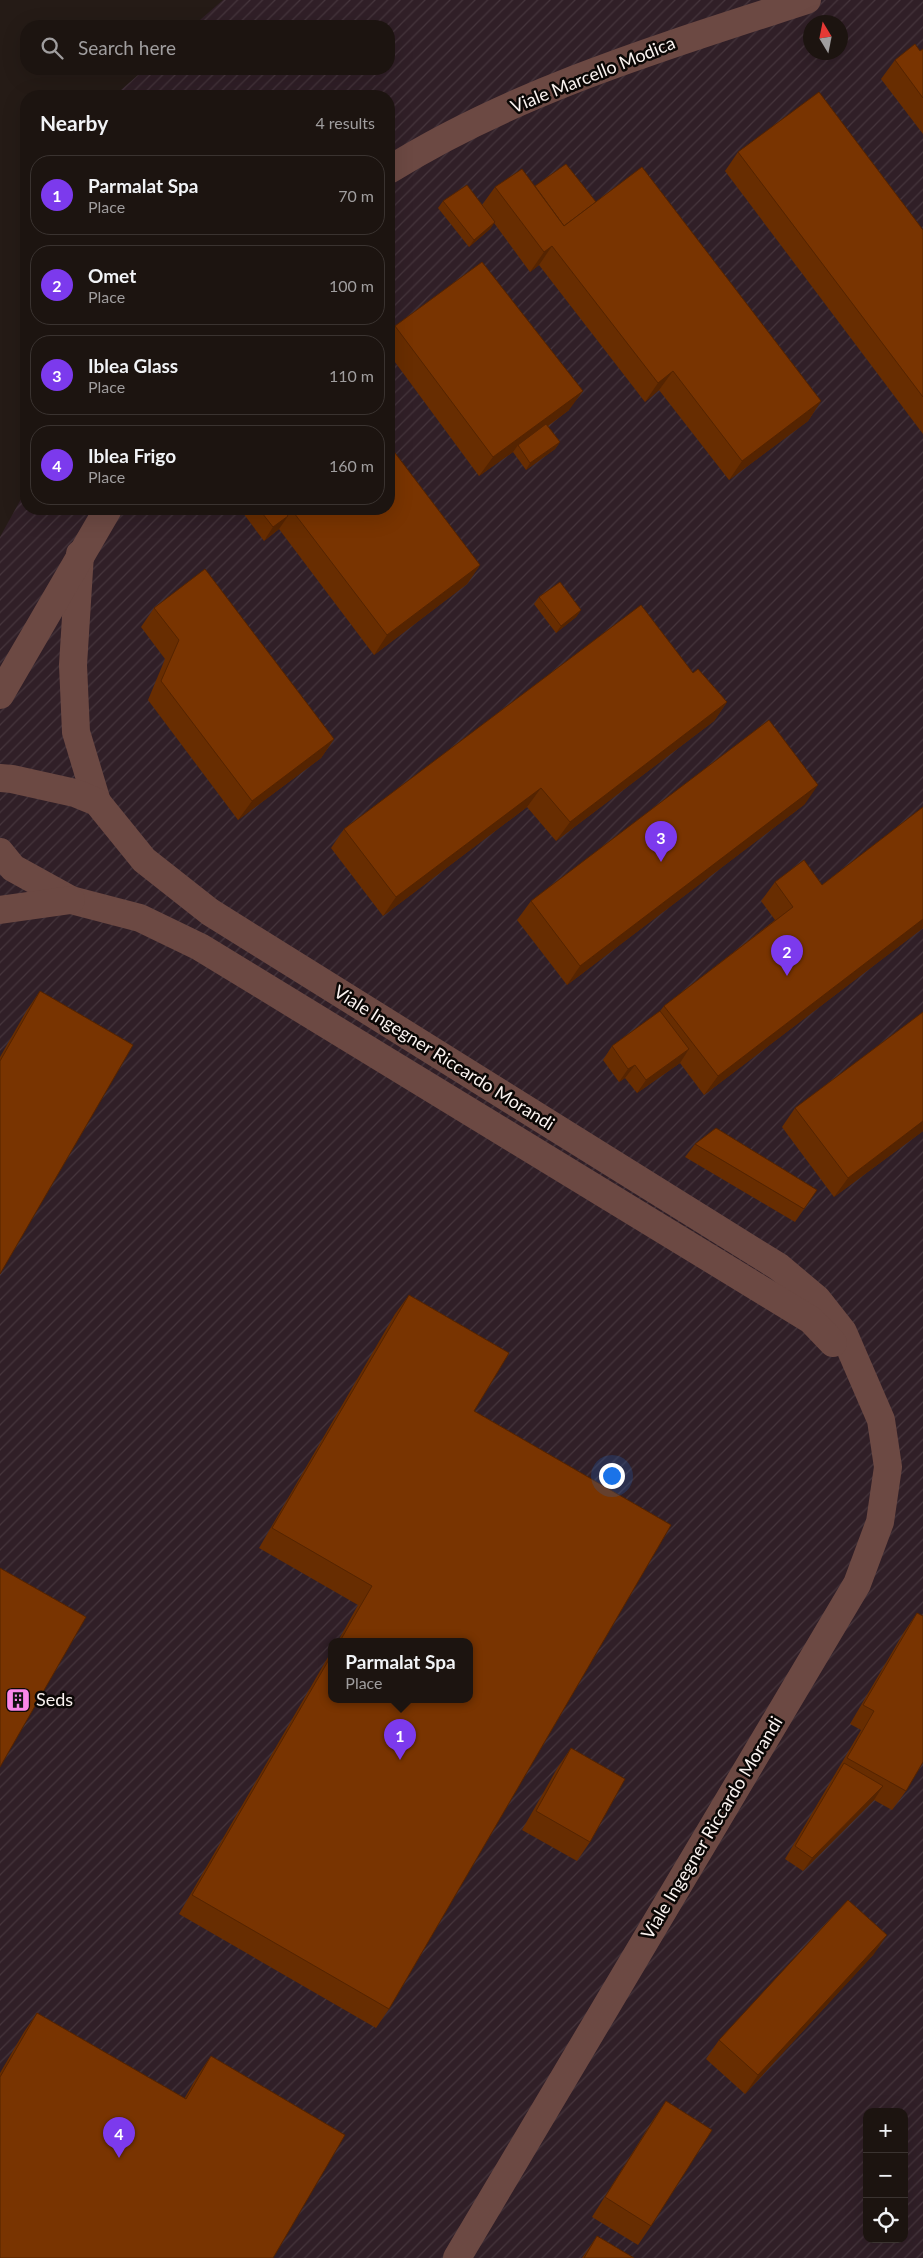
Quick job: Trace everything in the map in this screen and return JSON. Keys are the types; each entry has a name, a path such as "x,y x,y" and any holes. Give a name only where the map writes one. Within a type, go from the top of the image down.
{"street":[{"name":"Viale Marcello Modica","path":"395,166 427,146 549,90 653,50 806,0"},
{"path":"0,695 104,515"},
{"path":"80,554 72,666 76,732 97,802"},
{"name":"Viale Ingegner Riccardo Morandi","path":"0,778 75,793 97,802 144,860 210,912 779,1267 817,1299 843,1332 881,1420 888,1467 880,1522 857,1584 457,2258"},
{"name":"Viale Ingegner Riccardo Morandi","path":"0,852 13,868 71,900 140,918 200,947 811,1320 862,1376"},
{"path":"0,910 71,900"}],"shaded area":[{"path":"223,0 923,0 923,2258 0,2258 0,537 20,501 20,515 395,515 395,90 121,90 138,75 395,75 395,20 200,20"}],"building":[{"path":"915,44 920,51 923,49 923,98 895,60"},
{"path":"819,92 923,230 923,397 738,152"},
{"path":"566,164 596,202 564,226 535,186"},
{"path":"642,167 821,401 742,461 673,371 658,383 552,246 544,252 495,187 522,169 564,226"},
{"path":"467,185 495,222 474,240 443,201"},
{"path":"482,262 583,391 493,457 395,326"},
{"path":"546,424 560,442 530,463 518,445"},
{"path":"395,453 480,565 387,635 296,515 395,515"},
{"path":"264,515 287,515 288,516 273,527"},
{"path":"205,569 334,739 252,801 161,681 179,640 154,608"},
{"path":"560,582 581,610 561,626 539,597"},
{"path":"641,605 693,673 698,669 727,702 570,822 541,788 396,897 344,829"},
{"path":"769,720 818,785 580,966 531,901"},
{"path":"923,807 923,919 718,1076 664,1006 793,907 775,882 804,860 822,885"},
{"path":"40,991 133,1045 0,1274 0,1061"},
{"path":"660,1011 689,1049 646,1080 635,1065 628,1069 612,1046"},
{"path":"923,1012 923,1121 848,1178 795,1108"},
{"path":"716,1128 817,1190 804,1209 695,1144"},
{"path":"409,1295 509,1353 474,1411 671,1525 389,2009 192,1895 328,1661 328,1703 473,1703 473,1638 342,1638 372,1586 272,1528"},
{"name":"Seds","path":"0,1568 86,1617 0,1767"},
{"path":"917,1613 923,1616 923,1762 906,1791 847,1758 874,1711 863,1705"},
{"path":"571,1748 625,1779 590,1842 536,1811"},
{"path":"844,1763 883,1786 812,1858 795,1846"},
{"path":"848,1900 887,1935 758,2075 719,2040"},
{"path":"37,2013 186,2099 211,2056 345,2135 273,2258 0,2258 0,2077"},
{"path":"666,2101 712,2130 651,2226 605,2197"},
{"path":"597,2236 634,2258 584,2258"}],"place":[{"name":"Iblea Glass","path":"661,862"},
{"name":"Omet","path":"787,976"},
{"name":"Seds","path":"18,1700"},
{"name":"Parmalat Spa","path":"400,1760"},
{"name":"Iblea Frigo","path":"119,2158"}]}
